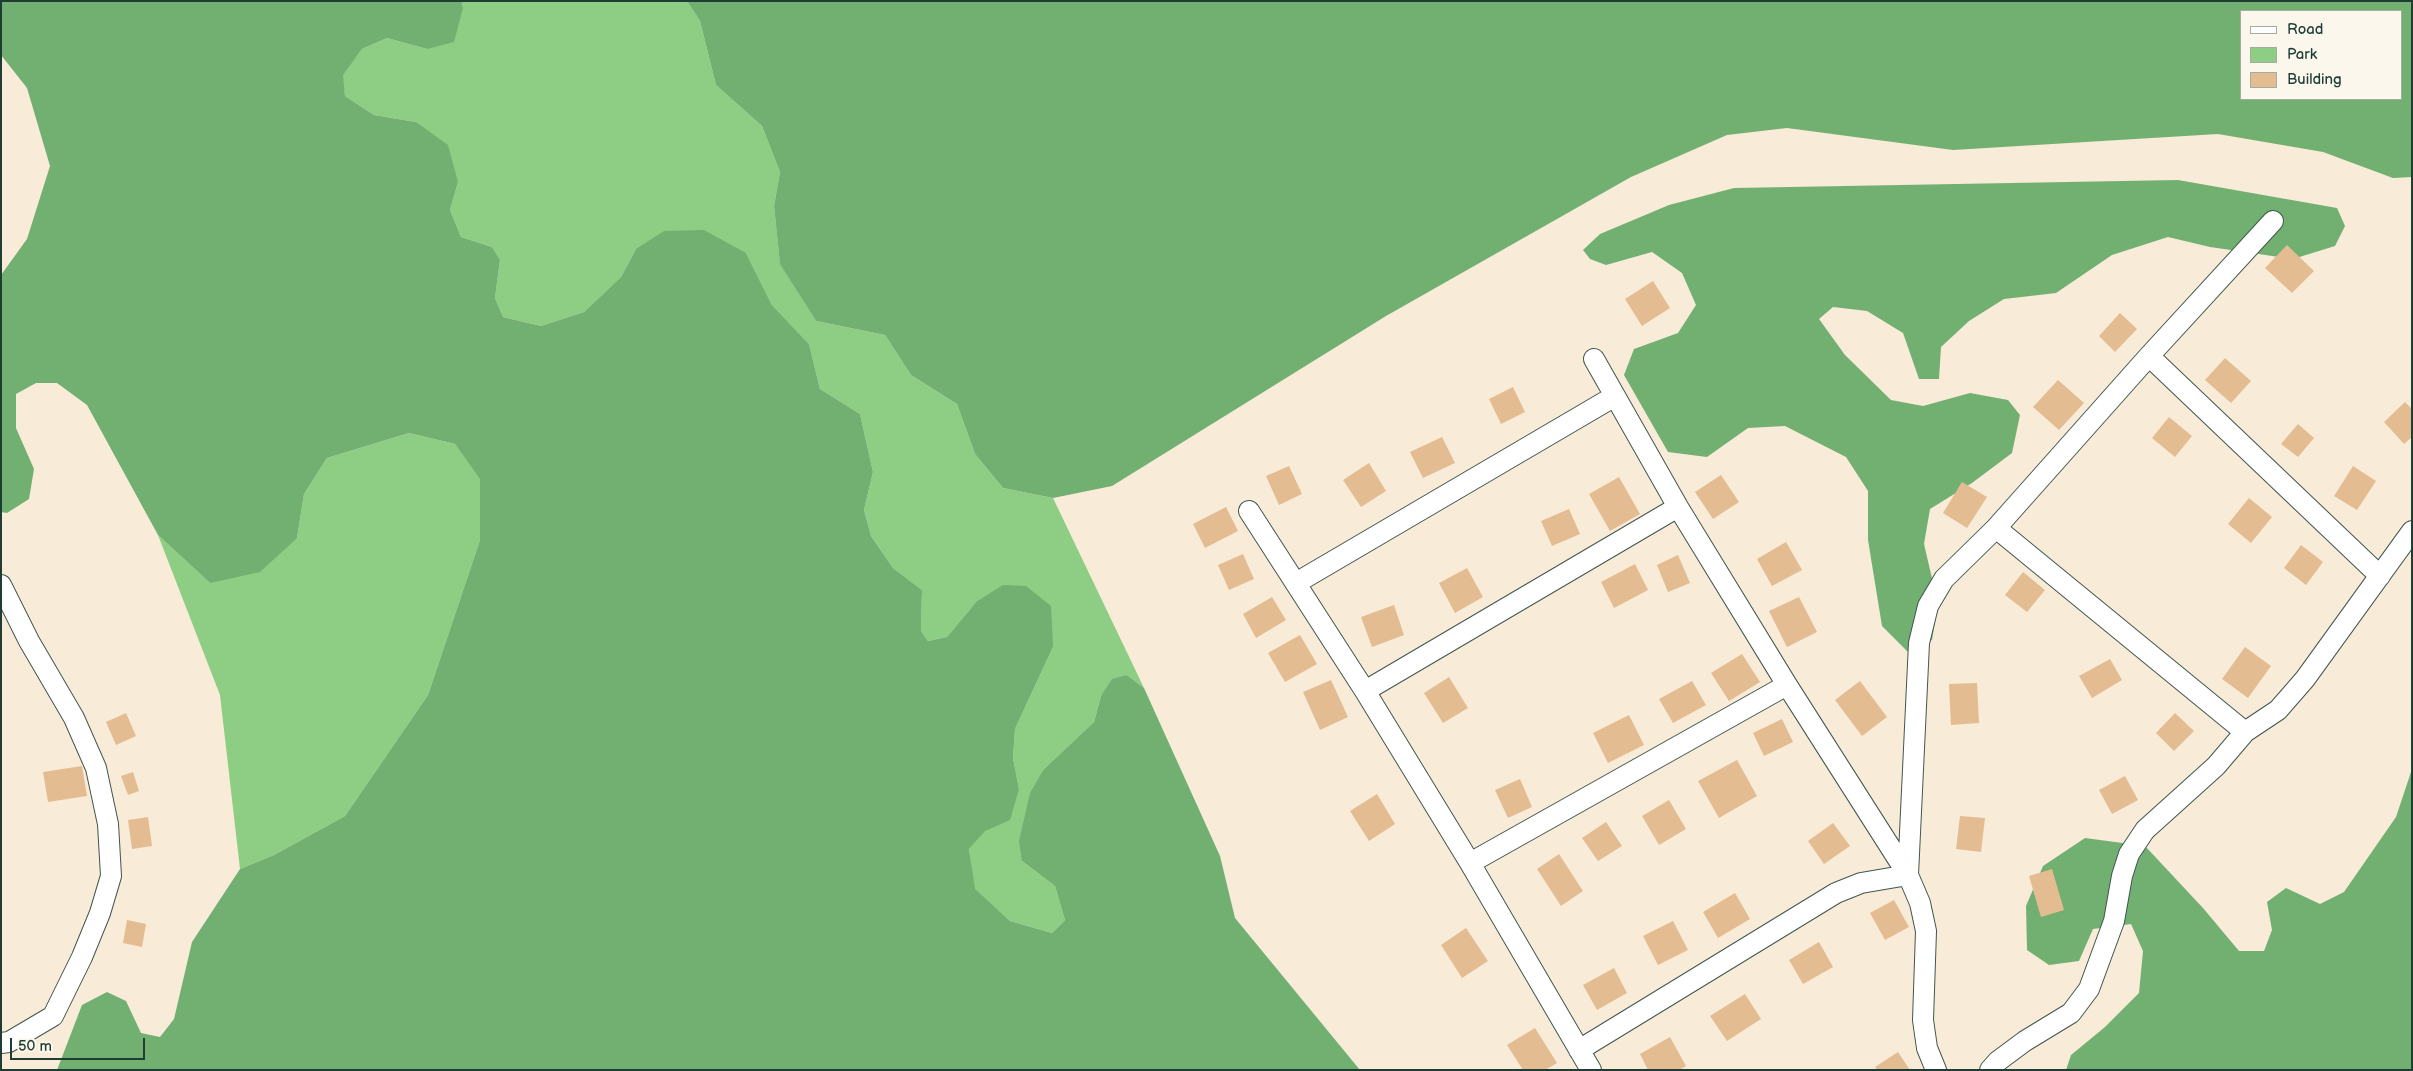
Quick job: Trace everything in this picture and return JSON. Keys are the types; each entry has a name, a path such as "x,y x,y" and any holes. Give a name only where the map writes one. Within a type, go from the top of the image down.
{"street":[{"path":"1908,875 1919,643 1928,606 1944,579 1996,528 2149,356 2273,221"},
{"path":"2149,356 2380,576"},
{"path":"1594,358 1678,507 1786,685 1908,875 1920,902 1926,931 1923,1020 1927,1048 1936,1070"},
{"path":"1296,583 1615,396"},
{"path":"1365,691 1678,507"},
{"path":"1249,511 1365,691 1470,863 1591,1070"},
{"path":"1996,528 2245,732"},
{"path":"1990,1070 1998,1061 2025,1041 2071,1012 2088,990 2114,920 2122,876 2129,854 2145,830 2216,766 2245,732 2278,710 2305,679 2412,531"},
{"path":"1,585 29,641 74,718 96,768 108,824 111,876 100,913 86,948 53,1016 9,1042 1,1043"},
{"path":"1470,863 1786,685"},
{"path":"1579,1050 1836,893 1861,883 1908,875"}],"green space":[{"path":"1,1 462,1 463,8 454,42 427,49 387,38 362,49 343,75 345,96 374,115 416,122 448,145 458,182 450,210 461,237 492,247 500,260 495,298 503,317 541,326 584,312 621,277 636,249 664,231 704,230 746,253 772,305 809,344 820,389 860,414 873,472 864,510 871,536 893,568 922,590 921,631 928,641 947,637 976,602 1003,585 1026,586 1051,606 1053,647 1015,729 1013,758 1019,789 1010,820 985,831 969,849 975,889 1010,921 1052,933 1065,920 1055,886 1022,861 1019,841 1030,793 1044,769 1094,722 1101,696 1112,679 1127,675 1144,688 1220,856 1235,918 1360,1070 57,1070 82,1005 107,992 126,1001 141,1033 160,1037 174,1019 192,942 240,869 274,855 345,816 428,695 480,540 480,479 455,444 409,433 327,458 304,494 297,538 260,572 210,583 158,535 87,405 57,383 36,383 16,394 16,428 34,469 29,499 7,513 1,512 1,275 27,239 50,166 27,88 1,55"},
{"path":"462,1 687,1 700,21 716,85 762,126 780,172 774,206 780,263 816,321 885,335 911,375 957,404 975,454 1003,488 1053,498 1144,688 1127,675 1101,696 1094,722 1044,769 1022,861 1055,886 1065,920 1052,933 1010,921 974,889 969,849 1019,789 1013,758 1015,729 1053,647 976,602 947,637 928,641 921,631 922,590 893,568 871,536 864,510 873,472 860,414 820,389 809,344 772,305 746,253 636,249 621,277 584,312 541,326 503,317 495,298 500,260 492,247 461,237 450,210 458,182 416,122 374,115 345,96 342,75 362,49 387,38 427,49 463,8"},
{"path":"687,1 2412,1 2412,177 2393,178 2323,152 2218,134 1953,150 1787,128 1727,135 1631,177 1386,316 1112,486 1053,498 1003,488 975,454 957,404 911,375 885,335 816,321 780,264 774,206 780,172 762,126 716,85 700,21"},
{"path":"2178,180 2337,208 2345,226 2335,246 2293,259 2210,247 2168,237 2112,255 2056,293 2004,299 1969,321 1941,347 1939,379 1919,379 1903,333 1867,311 1833,307 1819,319 1845,355 1891,400 1923,406 1970,393 2008,400 2020,415 2012,453 1972,483 1930,509 1924,544 1938,604 1932,640 1908,652 1882,626 1868,540 1868,491 1846,457 1785,426 1748,428 1707,457 1668,452 1624,375 1634,349 1678,333 1696,305 1682,273 1652,252 1606,265 1590,259 1583,250 1600,234 1669,205 1734,188"},
{"path":"409,433 455,444 480,478 480,540 428,695 345,816 274,855 240,869 220,695 158,535 210,583 297,538 304,494 327,458"},
{"path":"2412,769 2412,1070 2066,1070 2071,1055 2105,1027 2139,993 2143,951 2131,924 2093,929 2079,961 2049,965 2027,950 2026,906 2043,866 2085,838 2145,846 2203,908 2239,951 2264,951 2272,930 2267,902 2286,888 2320,904 2344,892 2396,817"}],"building":[{"path":"2287,245 2314,271 2292,293 2265,268"},
{"path":"1653,281 1670,308 1642,326 1625,299"},
{"path":"2120,313 2137,329 2115,352 2099,336"},
{"path":"2225,358 2251,381 2231,403 2205,380"},
{"path":"2058,380 2084,403 2059,430 2033,407"},
{"path":"1513,387 1525,412 1501,424 1489,399"},
{"path":"2405,402 2412,409 2412,437 2404,444 2384,422"},
{"path":"2169,417 2192,436 2175,457 2152,438"},
{"path":"2298,424 2314,438 2298,457 2281,444"},
{"path":"1442,437 1455,463 1423,478 1410,452"},
{"path":"1369,463 1386,491 1361,507 1343,480"},
{"path":"1289,466 1302,494 1279,505 1266,476"},
{"path":"2353,466 2376,481 2357,510 2334,496"},
{"path":"1721,475 1739,502 1713,519 1695,492"},
{"path":"1619,477 1640,514 1610,531 1589,494"},
{"path":"1962,482 1987,497 1967,528 1943,513"},
{"path":"2249,498 2272,517 2251,543 2228,524"},
{"path":"1226,507 1238,531 1205,548 1193,524"},
{"path":"1569,509 1580,534 1552,546 1541,521"},
{"path":"1786,542 1802,570 1772,586 1757,559"},
{"path":"2301,545 2323,562 2306,585 2284,568"},
{"path":"1243,554 1254,579 1229,590 1218,565"},
{"path":"1678,555 1690,583 1668,592 1657,565"},
{"path":"1635,564 1648,590 1614,608 1601,582"},
{"path":"1467,568 1483,597 1455,613 1439,583"},
{"path":"2023,572 2045,590 2027,612 2005,595"},
{"path":"1272,597 1286,620 1256,638 1243,614"},
{"path":"1799,597 1817,632 1787,647 1769,611"},
{"path":"1394,605 1404,635 1372,647 1361,617"},
{"path":"1300,635 1317,664 1285,682 1268,653"},
{"path":"2245,647 2271,666 2248,698 2222,679"},
{"path":"1742,654 1760,682 1729,701 1711,673"},
{"path":"2110,659 2122,680 2092,698 2079,676"},
{"path":"1449,677 1468,708 1443,723 1424,693"},
{"path":"1331,680 1348,717 1320,730 1303,692"},
{"path":"1692,681 1706,705 1673,723 1659,699"},
{"path":"1860,681 1887,717 1862,736 1835,700"},
{"path":"1977,683 1979,723 1951,725 1949,684"},
{"path":"126,713 136,736 116,745 106,722"},
{"path":"2175,713 2194,731 2174,751 2156,733"},
{"path":"1629,715 1644,745 1608,763 1593,733"},
{"path":"1782,719 1793,742 1764,756 1753,733"},
{"path":"1737,760 1757,796 1719,818 1698,781"},
{"path":"82,766 87,796 48,802 43,772"},
{"path":"133,772 139,791 128,795 121,776"},
{"path":"2125,776 2138,800 2112,814 2099,790"},
{"path":"1520,779 1532,807 1508,818 1495,790"},
{"path":"1377,794 1395,824 1369,841 1350,811"},
{"path":"1669,800 1686,829 1659,845 1642,816"},
{"path":"1960,816 1985,818 1981,852 1956,849"},
{"path":"148,817 152,846 132,849 128,820"},
{"path":"1606,822 1622,846 1598,861 1582,838"},
{"path":"1833,823 1850,846 1824,864 1808,841"},
{"path":"1559,854 1583,891 1561,906 1537,869"},
{"path":"2052,869 2064,910 2041,917 2029,876"},
{"path":"1735,893 1750,919 1718,938 1703,912"},
{"path":"1894,900 1909,927 1885,940 1870,913"},
{"path":"127,920 146,924 142,947 123,943"},
{"path":"1673,921 1688,950 1658,965 1643,936"},
{"path":"1466,928 1488,961 1462,978 1441,945"},
{"path":"1819,942 1833,967 1803,984 1789,960"},
{"path":"1614,968 1627,993 1597,1010 1583,985"},
{"path":"1745,994 1761,1019 1727,1041 1710,1016"},
{"path":"1535,1028 1557,1063 1545,1070 1523,1070 1507,1045"},
{"path":"1670,1037 1686,1066 1679,1070 1648,1070 1640,1054"},
{"path":"1898,1052 1910,1070 1877,1070 1875,1067"}]}
